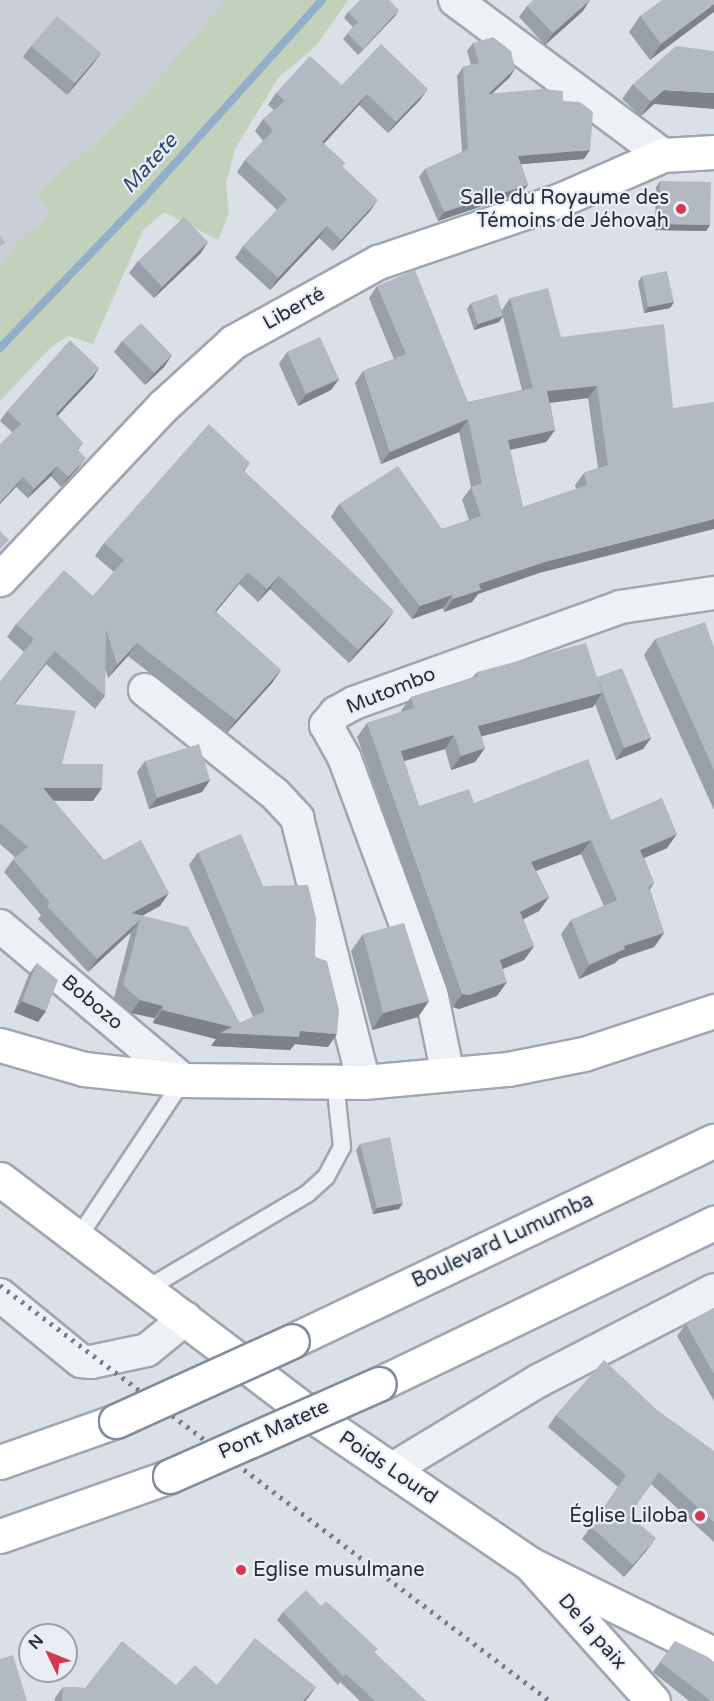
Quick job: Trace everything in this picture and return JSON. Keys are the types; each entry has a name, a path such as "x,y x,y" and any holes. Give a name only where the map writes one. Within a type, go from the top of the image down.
{"main road":[{"name":"Liberté","path":"0,579 163,406 233,342 378,262 560,200 663,154 714,152"},
{"path":"0,1045 84,1069 183,1080 349,1082 508,1070 584,1054 714,1011"},
{"name":"Boulevard Lumumba","path":"0,1462 116,1420 292,1341 714,1141"},
{"name":"Poids Lourd","path":"0,1179 148,1288 310,1414 530,1564 714,1654"},
{"name":"Pont Matete","path":"0,1536 170,1476 379,1384 714,1223"},
{"name":"De la paix","path":"530,1564 653,1701"}],"street":[{"path":"456,0 663,154"},
{"name":"Mutombo","path":"448,1075 442,1032 421,962 345,759 326,725 336,713 354,703 620,607 714,593"},
{"path":"145,690 275,794 297,818 349,1082"},
{"name":"Bobozo","path":"0,926 183,1080"},
{"path":"391,1470 538,1381 714,1290"},
{"path":"0,1295 81,1361 91,1362 147,1350 186,1318"}],"lane":[{"path":"78,1238 183,1080"},
{"path":"148,1288 307,1194 326,1178 342,1147 349,1082"}],"shaded area":[{"path":"0,0 314,0 0,341"}],"green space":[{"path":"226,0 348,0 316,46 278,78 235,149 226,184 229,213 218,240 164,212 143,230 93,344 68,336 51,347 0,401 0,265 16,243 51,213 39,198 40,189 95,143 157,80"}],"building":[{"path":"360,0 389,0 399,10 363,49 347,33 358,22 348,12"},
{"path":"533,0 590,0 553,33 527,6"},
{"path":"662,0 714,0 714,4 661,44 640,16"},
{"path":"57,16 101,53 75,83 31,46"},
{"path":"493,37 511,51 515,69 488,94 542,89 563,91 563,101 580,102 593,112 590,150 518,156 528,185 444,212 425,169 468,149 463,67 479,63 473,43"},
{"path":"381,44 428,89 396,122 367,94 322,142 345,163 342,166 378,200 341,240 327,226 278,278 243,246 287,199 245,160 273,131 263,119 285,101 276,93 310,56 342,85"},
{"path":"676,46 714,51 714,93 664,90 651,101 633,84"},
{"name":"Salle du Royaume des Témoins de Jéhovah","path":"660,181 711,182 710,225 659,224"},
{"path":"184,217 208,242 162,287 138,261"},
{"path":"0,235 5,243 0,246"},
{"path":"415,270 468,402 533,388 510,298 548,288 561,337 664,324 673,408 714,402 714,519 548,561 479,584 481,590 453,599 452,595 420,606 339,504 398,466 442,529 481,516 471,487 482,483 468,419 390,452 363,371 406,354 377,286","holes":["597,386 608,465 584,473 587,485 523,507 508,440 555,430 547,391"]},
{"path":"667,271 674,302 648,307 642,276"},
{"path":"497,294 503,316 478,324 471,303"},
{"path":"141,323 172,355 154,373 122,341"},
{"path":"320,337 339,379 306,394 287,352"},
{"path":"70,340 99,368 56,414 83,443 77,449 86,458 68,477 57,466 34,489 23,477 0,502 0,444 21,424 7,411"},
{"path":"209,424 250,463 243,470 394,611 358,650 279,576 267,589 248,572 215,611 281,670 236,720 137,643 117,665 106,629 105,696 55,651 14,704 76,711 62,764 103,764 102,788 43,788 104,860 141,840 169,893 132,913 188,927 240,1023 265,1011 198,852 241,834 263,886 308,885 316,918 315,957 327,961 339,1010 337,1034 300,1031 299,1037 220,1033 232,1027 162,1010 163,1006 140,1000 123,985 140,920 97,959 47,906 50,903 13,859 28,847 0,823 0,682 34,639 16,624 64,570 93,596 124,560 104,543"},
{"path":"0,531 9,540 0,549"},
{"path":"705,622 714,648 714,770 655,639"},
{"path":"586,643 602,693 478,726 485,748 461,756 454,735 401,751 419,806 469,789 474,803 588,759 611,820 662,798 677,834 640,850 654,883 648,886 664,933 624,946 625,949 589,965 571,920 617,900 591,840 531,862 549,897 520,912 534,946 500,960 507,982 469,995 462,994 367,723 414,708 411,697 478,676 477,672"},
{"path":"622,668 651,738 624,748 597,677"},
{"path":"199,744 210,780 157,798 145,761"},
{"path":"404,923 429,1001 383,1013 363,934"},
{"path":"37,963 58,980 46,1011 22,1001"},
{"path":"390,1137 403,1203 377,1208 360,1144"},
{"path":"714,1308 714,1374 686,1324"},
{"path":"604,1360 658,1411 714,1451 714,1522 659,1472 629,1515 656,1538 633,1565 591,1527 626,1475 556,1415"},
{"path":"306,1590 321,1606 326,1601 378,1649 374,1652 426,1701 375,1701 346,1674 344,1677 283,1612"},
{"path":"255,1638 316,1687 303,1701 62,1701 63,1687 85,1688 122,1641 176,1685 195,1665 217,1685"},
{"path":"675,1641 714,1662 714,1701 660,1662"},
{"path":"13,1655 18,1671 18,1683 22,1683 27,1701 0,1701 0,1659"}],"waterway":[{"name":"Matete","path":"0,348 142,200 322,0"}],"railway":[{"path":"0,1285 550,1701"}],"place":[{"name":"Salle du Royaume des Témoins de Jéhovah","path":"681,209"},
{"name":"Église Liloba","path":"700,1516"},
{"name":"Eglise musulmane","path":"241,1570"}]}
